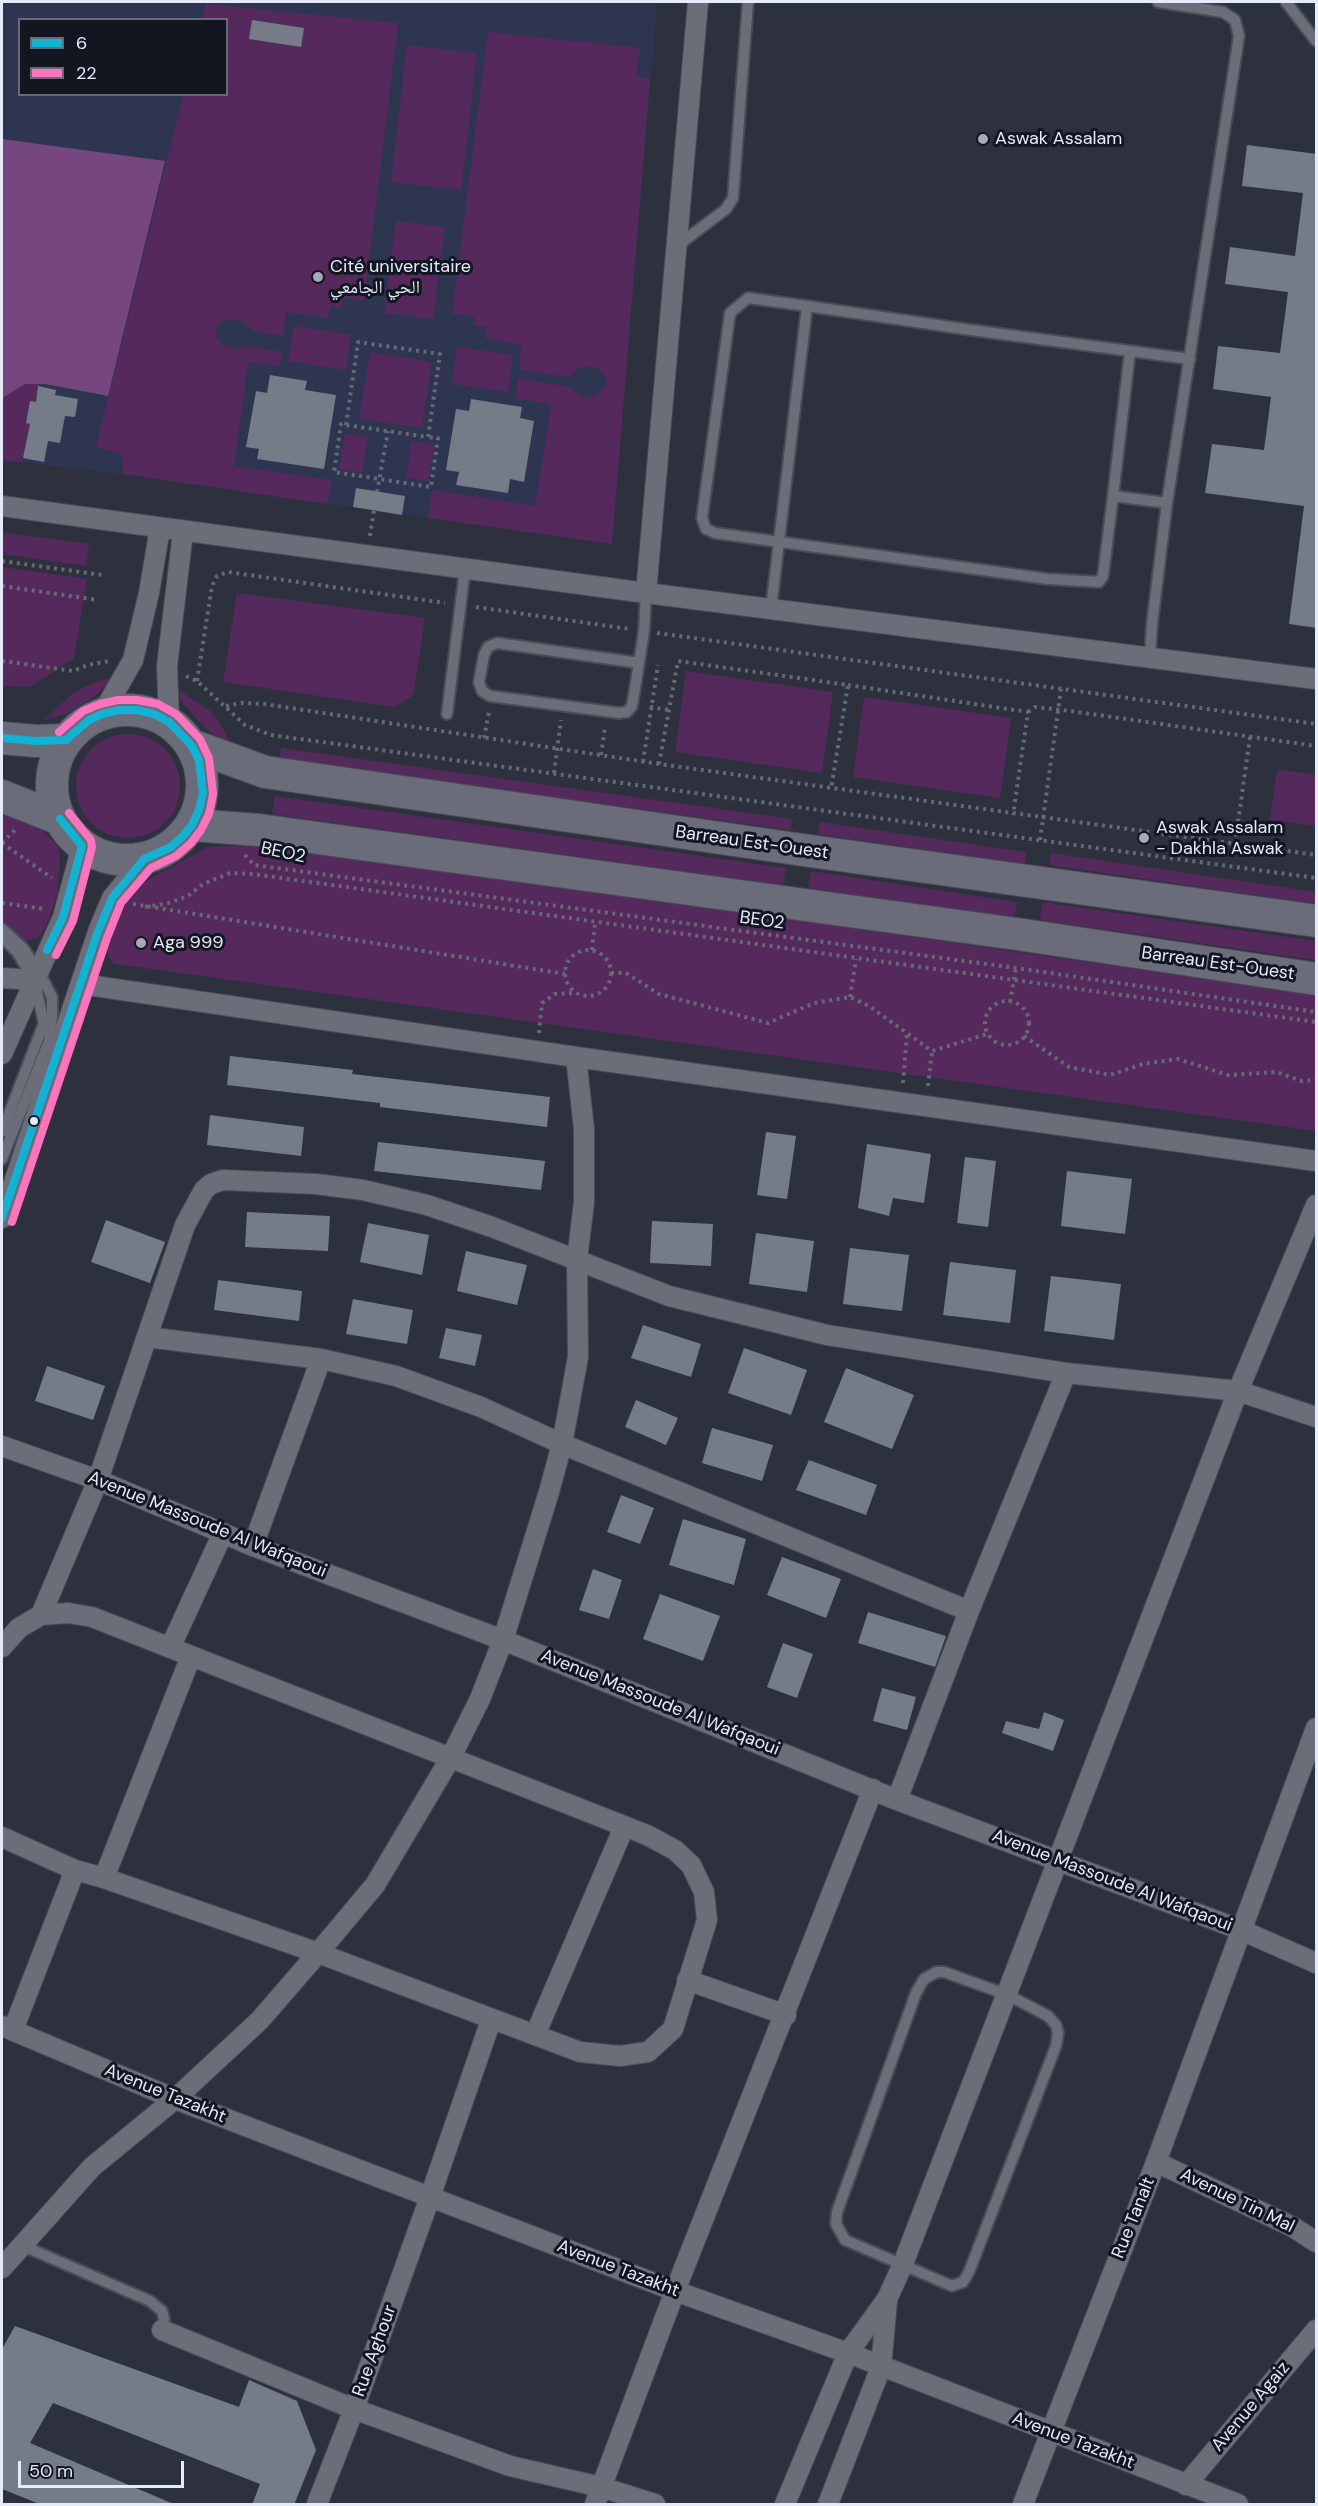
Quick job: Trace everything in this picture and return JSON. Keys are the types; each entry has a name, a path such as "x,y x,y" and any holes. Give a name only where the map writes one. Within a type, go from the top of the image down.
{"main road":[{"path":"119,710 137,710 154,714 170,722 191,745 199,760 203,793 199,810 207,826 171,847 144,859 128,861 112,859 82,846 60,819 53,800 51,779 56,759 66,740 89,720 119,710"},
{"path":"2,738 36,741 66,740"},
{"name":"Barreau Est-Ouest","path":"191,745 266,772 802,850 1317,921"},
{"path":"2,796 60,819"},
{"name":"Barreau Est-Ouest","path":"207,826 271,831 806,904 1317,979"}],"street":[{"path":"646,593 698,2"},
{"path":"2,506 646,593 1317,679"},
{"path":"102,714 133,660 149,593 160,528"},
{"path":"170,722 167,666 183,531"},
{"path":"2,1054 63,917 82,846"},
{"path":"2,1218 97,933 112,898 144,859"},
{"path":"2,978 36,975"},
{"path":"81,984 537,1052 1317,1161"},
{"path":"2,2268 92,2167 175,2099 260,2020 318,1953 375,1885 450,1759 480,1699 503,1640 562,1444 578,1357 577,1260 584,1192 584,1129 576,1057"},
{"path":"41,1615 98,1480 185,1225 196,1202 211,1184 223,1180 315,1184 363,1190 427,1205 669,1296 827,1335 1066,1373 1238,1391 1317,1417"},
{"path":"785,2505 849,2353 887,2299 903,2264 1238,1391 1317,1205"},
{"path":"147,1337 321,1359 396,1376 481,1407 562,1444 969,1611"},
{"path":"253,1546 321,1359"},
{"path":"897,1800 969,1611 1066,1373"},
{"name":"Avenue Massoude Al Wafqaoui","path":"2,1446 98,1480 253,1546 503,1640 897,1800 1241,1930 1317,1963"},
{"path":"171,1647 223,1533"},
{"path":"2,1647 19,1628 41,1615 68,1612 92,1617 171,1647 647,1835 675,1850 691,1865 704,1892 707,1920 673,2029 648,2052 620,2056 580,2052 318,1953 104,1878 75,1870 2,1837"},
{"path":"104,1878 191,1656"},
{"name":"Rue Tanalt","path":"1023,2505 1156,2162 1317,1728"},
{"path":"598,2496 675,2291 873,1790"},
{"path":"535,2035 624,1827"},
{"path":"7,2028 75,1870"},
{"path":"687,1980 786,2015"},
{"name":"Rue Aghour","path":"317,2505 430,2197 491,2019"},
{"name":"Avenue Tazakht","path":"7,2028 175,2099 675,2291 849,2353 1238,2505"},
{"name":"Avenue Tin Mal","path":"1156,2162 1293,2227 1317,2242"},
{"path":"828,2505 881,2367 887,2299"},
{"path":"162,2330 354,2409 510,2466 598,2496 655,2505"},
{"name":"Avenue Agaiz","path":"1186,2485 1317,2330"}],"lane":[{"path":"677,247 726,209 733,198 748,2"},
{"path":"1150,657 1167,503 1239,36 1235,20 1222,12 1158,2"},
{"path":"1286,2 1317,41"},
{"path":"1130,351 1113,496 1102,576 1099,582 1091,584 715,533 706,529 702,518 730,313 748,298 1190,359"},
{"path":"771,609 807,306"},
{"path":"1113,496 1167,503"},
{"path":"447,714 465,568"},
{"path":"639,663 497,643 489,647 484,655 479,682 482,691 492,697 627,712 632,706 639,663 646,593"},
{"path":"2,928 23,948 36,975 44,1023 2,1132"},
{"path":"2,937 17,952 52,997 49,1041 2,1160"},
{"path":"937,1972 944,1972 1008,1995 1053,2020 1058,2040 969,2272 963,2282 947,2286 903,2264 845,2240 837,2230 836,2218 916,1992 924,1979 937,1972"},
{"path":"21,2245 150,2301 162,2311 164,2318 162,2330"}],"path":[{"path":"346,425 358,342 440,354 428,437"},
{"path":"341,424 346,425 438,438 431,487 334,472 341,424"},
{"path":"377,492 388,431"},
{"path":"2,561 102,575"},
{"path":"197,681 212,586 217,576 228,572 1317,724"},
{"path":"2,586 98,600"},
{"path":"661,644 662,633"},
{"path":"643,762 659,654"},
{"path":"2,661 73,671 88,665"},
{"path":"659,764 678,661 1028,712 1035,707 1317,746"},
{"path":"167,666 197,681 245,725 271,735 1317,878"},
{"path":"831,789 848,685"},
{"path":"1040,840 1061,689"},
{"path":"484,738 492,697"},
{"path":"225,706 242,703 264,704 831,789 1317,855"},
{"path":"554,773 563,706"},
{"path":"601,755 607,711"},
{"path":"1013,815 1028,712"},
{"path":"1235,844 1250,737"},
{"name":"BEO2","path":"207,826 254,865 1016,968 1317,1012"},
{"path":"2,843 54,879 51,889"},
{"path":"565,974 145,907 168,903 188,896 202,884 230,873 1317,1022"},
{"path":"23,948 36,930 47,899"},
{"path":"2,903 44,909"},
{"path":"592,950 595,923"},
{"path":"537,1052 542,1003 555,994 584,995 599,993 606,988 611,973 606,958 592,950 576,953 567,966 565,974 571,988 577,993"},
{"path":"850,997 856,959"},
{"path":"1010,1002 1016,968"},
{"path":"611,973 626,973 659,994 768,1023 814,1003 850,997 869,1006 932,1051"},
{"path":"1001,1002 1021,1006 1026,1012 1028,1030 1019,1041 1007,1045 993,1040 987,1034 985,1025 988,1011 1001,1002"},
{"path":"901,1103 907,1033"},
{"path":"932,1051 987,1034"},
{"path":"1024,1036 1069,1067 1110,1075 1143,1064 1178,1059 1228,1075 1276,1072 1302,1081 1317,1080"},
{"path":"925,1106 932,1051"}],"shaded area":[{"name":"Cité universitaire الحي الجامعي","path":"2,2 657,2 612,544 123,474 2,460"},
{"path":"206,4 398,23 364,301 343,298 342,308 330,307 328,318 286,312 283,336 255,331 242,321 229,319 218,324 216,337 223,346 236,349 250,347 282,352 279,366 248,362 234,466 332,480 327,504 123,474 122,454 96,447 183,96 228,96 228,18 202,18"},
{"path":"488,32 640,48 636,77 650,78 612,544 428,518 432,490 535,506 551,405 516,398 518,378 569,387 585,397 596,396 603,389 607,379 600,369 588,365 577,369 568,377 519,370 521,345 485,338 486,327 473,325 474,316 452,314"},
{"path":"407,45 477,53 461,190 391,182"},
{"path":"2,139 165,161 108,396 45,384 25,384 4,397 2,403"},
{"path":"396,221 445,227 433,319 384,313"},
{"path":"294,326 351,335 346,370 288,361"},
{"path":"457,347 513,355 508,392 452,384"},
{"path":"370,352 432,362 422,428 359,419"},
{"path":"25,384 39,384 36,402 30,401 26,423 30,424 22,462 2,460 2,403 4,397"},
{"path":"345,433 368,437 362,473 339,469"},
{"path":"412,441 434,445 428,481 406,477"},
{"path":"2,532 89,544 86,566 2,554"},
{"path":"2,567 87,579 74,658 30,687 2,686"},
{"path":"237,593 425,618 414,691 411,697 394,707 223,682"},
{"path":"686,671 833,692 822,773 675,752"},
{"path":"112,678 98,694 66,714 44,720 73,693 97,681"},
{"path":"177,689 209,710 218,720 231,743 203,726 182,702"},
{"path":"864,697 1011,718 1000,798 853,777"},
{"path":"128,734 148,738 165,749 176,766 180,786 176,806 165,823 148,834 128,838 108,834 91,823 80,806 76,786 80,766 91,749 108,738"},
{"path":"281,748 792,819 791,830 280,759"},
{"path":"1277,769 1316,775 1316,826 1270,820"},
{"path":"275,796 786,868 783,885 272,814"},
{"path":"2,815 35,824 59,847 60,862 57,894 49,919 40,936 2,949"},
{"path":"820,822 1026,852 1025,864 818,834"},
{"path":"261,845 309,850 1316,995 1316,1131 113,963 107,954 107,938 124,899 135,887 208,847"},
{"path":"1051,853 1316,892 1316,904 1049,865"},
{"path":"811,871 1017,902 1014,919 808,888"},
{"path":"1042,902 1316,941 1316,960 1040,920"}],"building":[{"path":"252,20 304,28 301,47 249,39"},
{"path":"1247,145 1317,154 1317,628 1289,624 1304,506 1205,493 1212,444 1264,450 1271,397 1213,389 1218,346 1280,353 1288,292 1225,284 1230,247 1295,256 1303,193 1242,186"},
{"path":"270,375 307,381 305,390 336,395 324,469 257,459 259,449 246,447 256,391 267,393"},
{"path":"38,386 56,390 55,395 78,399 75,417 65,416 60,443 48,441 44,462 23,458 30,424 26,423 30,401 36,402"},
{"path":"471,399 522,407 520,418 534,421 524,482 510,479 508,493 456,485 459,472 446,470 456,409 469,411"},
{"path":"356,488 405,496 402,515 353,507"},
{"path":"230,1056 353,1070 352,1074 550,1097 547,1127 380,1107 380,1103 227,1085"},
{"path":"210,1115 304,1127 301,1156 207,1145"},
{"path":"766,1132 796,1136 787,1199 757,1195"},
{"path":"378,1142 545,1161 541,1190 374,1171"},
{"path":"867,1144 931,1154 924,1203 893,1198 889,1216 858,1208"},
{"path":"965,1157 996,1161 988,1227 957,1223"},
{"path":"1067,1171 1132,1179 1125,1234 1061,1226"},
{"path":"247,1212 330,1216 328,1251 245,1247"},
{"path":"106,1220 165,1242 150,1283 91,1262"},
{"path":"652,1221 713,1224 711,1266 650,1263"},
{"path":"368,1223 429,1235 422,1275 360,1262"},
{"path":"756,1233 814,1241 807,1292 749,1284"},
{"path":"850,1248 909,1255 902,1311 843,1304"},
{"path":"466,1251 527,1265 517,1305 457,1291"},
{"path":"950,1262 1016,1270 1010,1323 943,1315"},
{"path":"1051,1276 1121,1284 1114,1340 1044,1331"},
{"path":"218,1280 302,1291 299,1321 214,1310"},
{"path":"353,1299 413,1310 407,1344 346,1334"},
{"path":"643,1325 701,1344 691,1377 631,1358"},
{"path":"446,1328 482,1335 475,1366 439,1358"},
{"path":"744,1348 807,1370 791,1415 728,1393"},
{"path":"47,1366 105,1386 93,1420 35,1401"},
{"path":"846,1368 914,1395 892,1449 824,1422"},
{"path":"636,1400 678,1418 666,1445 625,1427"},
{"path":"712,1428 773,1445 762,1481 702,1463"},
{"path":"809,1460 877,1485 866,1515 796,1490"},
{"path":"621,1495 654,1508 640,1544 607,1532"},
{"path":"683,1519 746,1539 734,1585 669,1565"},
{"path":"782,1557 841,1579 826,1618 767,1595"},
{"path":"593,1569 622,1580 609,1619 579,1610"},
{"path":"660,1594 720,1616 703,1661 643,1639"},
{"path":"868,1612 946,1636 935,1667 858,1643"},
{"path":"783,1643 813,1654 797,1698 767,1687"},
{"path":"882,1688 916,1697 907,1730 873,1721"},
{"path":"1044,1712 1064,1720 1053,1751 1002,1733 1006,1721 1039,1729"},
{"path":"15,2326 239,2407 249,2380 297,2401 316,2450 294,2505 252,2505 260,2484 53,2403 30,2443 176,2505 42,2505 2,2489 2,2349"}],"transit line":[{"name":"22","path":"12,1222 107,938 121,903 151,868 176,856 191,843 209,814 213,794 209,758 200,739 176,714 158,704 137,700 118,700 100,704 83,711 59,732"},
{"name":"6","path":"2,738 36,741 66,740 89,720 102,714 119,710 137,710 154,714 169,722 191,745 199,760 203,793 199,810 192,825 183,836 171,847 144,859 112,898 97,934 2,1218"},
{"name":"22","path":"56,955 73,921 92,847 91,840 69,813"},
{"name":"6","path":"47,950 63,917 82,846 60,819"}],"place":[{"name":"Aswak Assalam","path":"983,139"},
{"name":"Cité universitaire الحي الجامعي","path":"318,277"},
{"name":"Aswak Assalam - Dakhla Aswak","path":"1144,838"},
{"name":"Aga 999","path":"141,943"}]}
